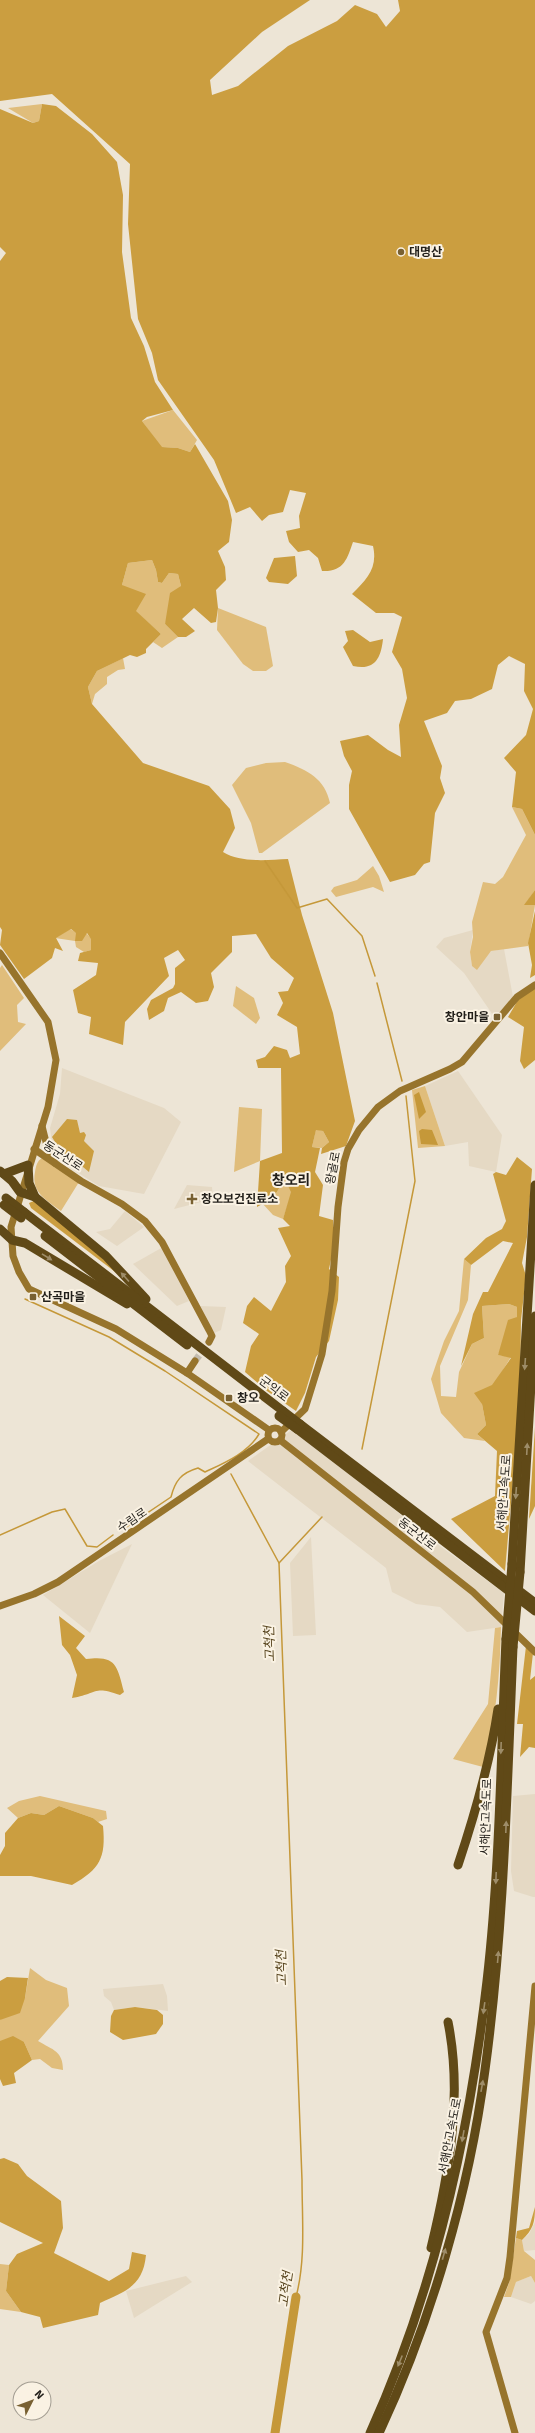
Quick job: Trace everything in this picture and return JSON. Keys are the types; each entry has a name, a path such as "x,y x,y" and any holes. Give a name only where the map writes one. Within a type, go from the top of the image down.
{"highway":[{"path":"35,1197 29,1183 28,1165 2,1172 20,1192 35,1197 106,1256 161,1316"},
{"name":"서해안고속도로","path":"379,2433 420,2312 459,2160 475,2071 487,1980 495,1887 506,1639 512,1564 535,1185"},
{"name":"군익로","path":"2,1200 161,1316 281,1413"},
{"name":"군익로","path":"22,1215 149,1316 281,1413 535,1611"},
{"path":"0,1229 12,1240 25,1243 111,1296 149,1316"},
{"name":"서해안고속도로","path":"426,2291 469,2158 485,2072 496,1980 503,1888 513,1647 520,1572 535,1316"},
{"name":"군익로","path":"298,1426 535,1603"},
{"path":"458,1865 474,1816 492,1745 505,1662"},
{"path":"370,2433 420,2312 426,2291 450,2152 454,2053 448,2022"}],"street":[{"name":"동군산로","path":"0,953 48,1022 53,1040 56,1060 50,1102 34,1150 81,1181 122,1204 151,1228 169,1255 209,1330 212,1336 209,1342"},
{"name":"왕골로","path":"281,1432 305,1408 322,1354 332,1291 338,1207 344,1162 359,1130 378,1107 400,1091 450,1069 462,1062 517,997 535,985"},
{"path":"42,1126 46,1142 55,1163"},
{"path":"34,1150 28,1165 11,1227 13,1256 29,1289 116,1329 187,1373 269,1430"},
{"path":"187,1373 195,1361"},
{"path":"276,1428 281,1432 280,1440 274,1442 268,1439 269,1430 276,1428"},
{"name":"수림로","path":"0,1606 34,1594 58,1582 268,1439"},
{"name":"동군산로","path":"280,1440 473,1592 535,1652"},
{"path":"516,2433 486,2332 507,2278 535,1986"}],"shaded area":[{"path":"0,0 310,0 262,32 210,80 212,95 238,86 288,46 337,21 355,5 377,14 386,27 400,11 398,0 535,0 535,835 522,809 512,807 516,772 504,758 526,735 533,709 524,691 525,664 509,656 498,665 492,689 471,699 455,701 447,713 424,721 442,766 440,778 445,793 435,813 430,862 424,864 415,875 390,882 349,809 349,785 352,771 344,756 340,741 368,735 388,750 401,757 399,725 407,698 402,669 392,652 402,617 394,613 376,613 352,594 367,578 373,567 373,546 353,542 349,554 340,567 329,571 322,571 318,558 309,550 298,552 289,542 286,531 300,528 299,516 306,493 290,490 283,512 269,515 262,521 250,507 236,513 214,460 158,380 152,353 138,319 128,224 130,164 52,94 0,101"},
{"path":"42,104 39,121 33,123 8,108"},
{"path":"42,104 56,106 92,134 117,162 123,195 122,252 131,318 144,346 155,382 173,410 147,417 142,421 162,447 178,448 190,452 195,444 228,501 232,520 229,542 218,551 225,567 226,580 216,590 218,608 216,622 211,623 194,608 182,619 195,631 186,637 178,637 165,624 170,593 181,586 178,574 169,573 162,583 158,582 156,570 152,560 128,563 122,585 146,594 136,611 161,634 146,649 146,653 137,657 130,655 97,671 88,687 92,704 143,763 209,786 230,809 235,828 223,852 230,856 246,859 288,859 302,915 333,1013 355,1121 346,1146 321,1154 322,1148 329,1142 323,1131 316,1130 312,1147 320,1148 315,1172 323,1185 319,1216 333,1220 333,1250 329,1269 339,1277 338,1300 329,1341 316,1357 305,1393 296,1411 267,1391 245,1372 251,1346 259,1334 243,1323 247,1306 254,1297 271,1311 286,1282 285,1266 291,1256 278,1228 290,1226 283,1219 291,1192 288,1186 280,1187 273,1198 257,1207 260,1161 282,1153 281,1068 258,1068 256,1060 265,1057 274,1046 287,1050 290,1058 300,1054 297,1027 277,1015 283,1003 278,992 288,991 294,978 271,958 256,934 232,936 232,952 211,973 214,987 208,1001 196,1003 181,992 168,998 164,1011 149,1020 147,1009 151,1000 173,988 175,984 175,968 185,960 178,950 164,958 169,976 125,1022 123,1045 89,1034 91,1017 78,1013 73,990 96,975 98,963 78,961 80,953 91,950 91,939 87,933 82,941 75,941 76,933 71,929 56,938 63,951 55,948 52,958 24,979 0,945 2,930 0,927 0,261 6,253 0,247 0,109 33,123 39,121"},
{"path":"173,410 197,440 190,452 178,448 161,447 142,421"},
{"path":"295,556 297,576 288,584 269,582 266,578 274,558"},
{"path":"152,560 156,570 158,582 162,583 169,573 178,574 181,586 165,624 178,637 162,648 153,642 161,634 135,611 122,585 128,563"},
{"path":"218,608 266,627 273,666 266,671 253,671 243,664 217,630"},
{"path":"353,630 370,642 383,639 381,652 376,662 372,665 367,667 353,666 343,647 348,641 345,631"},
{"path":"123,658 125,669 118,670 107,677 107,684 95,694 92,704 88,687 97,671"},
{"path":"285,762 301,768 314,776 324,788 330,803 262,853 259,853 251,823 232,785 246,768 266,763"},
{"path":"512,807 522,809 535,835 535,890 525,905 535,905 528,946 491,951 477,970 472,966 470,952 473,937 472,922 483,882 495,884 503,877 526,835"},
{"path":"373,866 379,876 384,892 373,887 336,897 331,891 334,887 357,880"},
{"path":"535,890 535,905 524,905"},
{"path":"535,911 535,975 530,978 532,965 528,943"},
{"path":"70,929 77,933 86,933 91,938 91,950 84,952 76,947 75,941 55,938"},
{"path":"473,930 470,952 472,966 491,951 504,949 513,997 495,1018 464,973 436,947 444,938"},
{"path":"2,965 24,998 17,1005 18,1022 26,1024 0,1051 0,968"},
{"path":"236,986 254,998 260,1018 256,1024 233,1006"},
{"path":"535,988 535,1060 524,1069 520,1061 524,1027 508,1017 518,1000"},
{"path":"62,1068 164,1108 181,1122 144,1194 99,1186 64,1164 53,1151 50,1128 60,1094"},
{"path":"458,1071 502,1135 496,1172 469,1166 468,1142 445,1146 425,1086"},
{"path":"425,1086 445,1146 418,1148 412,1090"},
{"path":"419,1092 426,1112 419,1119 414,1095"},
{"path":"239,1107 262,1109 260,1161 234,1172"},
{"path":"67,1119 77,1120 80,1133 84,1132 86,1135 84,1141 94,1151 89,1172 77,1162 66,1160 52,1137"},
{"path":"316,1129 323,1131 329,1142 322,1148 312,1147"},
{"path":"422,1129 432,1130 438,1145 421,1144 419,1131"},
{"path":"517,1157 532,1169 527,1237 522,1263 526,1276 521,1320 520,1400 505,1571 451,1519 495,1496 497,1451 477,1434 486,1425 482,1404 474,1393 492,1385 511,1358 498,1355 508,1320 517,1317 517,1307 509,1304 482,1306 484,1338 472,1344 461,1366 473,1314 483,1292 488,1292 513,1243 503,1241 471,1265 464,1259 486,1238 502,1229 506,1221 493,1174 496,1172 506,1175"},
{"path":"42,1158 79,1182 61,1211 41,1195 35,1185 34,1179 36,1168 38,1162"},
{"path":"187,1185 212,1187 213,1199 174,1209"},
{"path":"288,1186 292,1192 283,1219 273,1215 262,1203 273,1198 280,1187"},
{"path":"36,1200 135,1287 31,1208 29,1203"},
{"path":"125,1211 144,1227 117,1246 96,1232 110,1229"},
{"path":"163,1247 189,1301 177,1306 133,1264"},
{"path":"464,1259 471,1265 468,1300 440,1366 441,1396 456,1397 459,1372 472,1344 484,1338 482,1306 509,1304 517,1307 517,1317 498,1355 511,1357 482,1404 486,1425 477,1434 485,1441 464,1438 441,1413 431,1379 444,1341 459,1311"},
{"path":"200,1306 226,1307 221,1330 212,1334"},
{"path":"535,1427 535,1506 529,1519"},
{"path":"293,1429 440,1546 504,1593 501,1627 467,1632 440,1607 416,1604 392,1592 386,1568 248,1461"},
{"path":"311,1537 316,1635 293,1636 290,1563"},
{"path":"132,1544 90,1633 43,1595 99,1561"},
{"path":"59,1616 85,1636 76,1648 86,1659 104,1659 114,1664 124,1692 120,1695 100,1690 72,1698 77,1675 70,1655 62,1645"},
{"path":"501,1627 500,1663 494,1715 483,1767 453,1759 488,1704 495,1628"},
{"path":"526,1646 533,1653 530,1680 535,1676 535,1748 529,1747 520,1757 523,1724 517,1724"},
{"path":"535,1794 535,1897 533,1897 514,1891 511,1871 513,1796"},
{"path":"40,1796 106,1811 107,1819 98,1822 93,1818 59,1806 44,1815 31,1813 18,1818 7,1808 19,1801"},
{"path":"59,1806 93,1818 103,1826 104,1837 102,1855 95,1868 89,1874 72,1885 31,1876 0,1876 0,1855 5,1846 5,1833 18,1818 31,1813 44,1815"},
{"path":"30,1968 46,1980 67,1988 69,2006 38,2041 53,2049 59,2055 63,2064 63,2070 52,2068 40,2059 32,2060 24,2042 0,2041 0,2020 25,1998"},
{"path":"7,1977 28,1978 25,1998 20,2013 0,2020 0,1981"},
{"path":"163,1984 167,1996 168,2011 135,2007 114,2010 111,2002 104,1996 103,1989"},
{"path":"135,2007 157,2010 163,2015 163,2024 156,2034 123,2040 110,2032 111,2016 114,2010"},
{"path":"13,2036 24,2042 32,2060 14,2073 16,2083 3,2086 0,2079 0,2041"},
{"path":"4,2158 18,2164 27,2176 61,2201 63,2228 54,2253 109,2281 129,2269 132,2252 146,2255 141,2274 137,2281 125,2291 100,2303 98,2315 43,2328 40,2317 21,2312 6,2291 9,2265 17,2254 43,2243 0,2222 0,2159"},
{"path":"535,2207 535,2217 529,2233 522,2240 516,2238 517,2231 529,2228"},
{"path":"535,2222 535,2250 524,2251 522,2240 529,2234"},
{"path":"516,2238 522,2240 524,2251 535,2260 535,2283 531,2276 516,2282 511,2297 504,2297 509,2283"},
{"path":"0,2264 9,2265 6,2291 21,2312 0,2309"},
{"path":"186,2276 192,2282 134,2318 126,2291"},
{"path":"531,2276 535,2283 535,2301 531,2304 511,2297 516,2282"}],"waterway":[{"path":"265,861 297,908 327,899 362,936 375,976"},
{"path":"377,983 402,1081"},
{"path":"362,1449 415,1181 406,1096"},
{"path":"25,1299 109,1337 165,1371 259,1434 249,1447 228,1461 205,1472 198,1468 187,1472 177,1482 171,1497 125,1528"},
{"path":"231,1474 279,1563"},
{"path":"0,1535 52,1512 65,1509 87,1546 97,1547 113,1535"},
{"name":"고척천","path":"296,2297 302,2254 302,2180 279,1563 322,1517"},
{"name":"고척천","path":"275,2433 296,2297"}],"tunnel":[{"path":"195,1361 209,1342"}],"place":[{"name":"대명산","path":"401,252"},
{"name":"창안마을","path":"497,1017"},
{"name":"창오보건진료소","path":"192,1199"},
{"name":"산곡마을","path":"33,1297"},
{"name":"창오","path":"229,1398"}],"district":[{"name":"창오리","path":"291,1180"}]}
